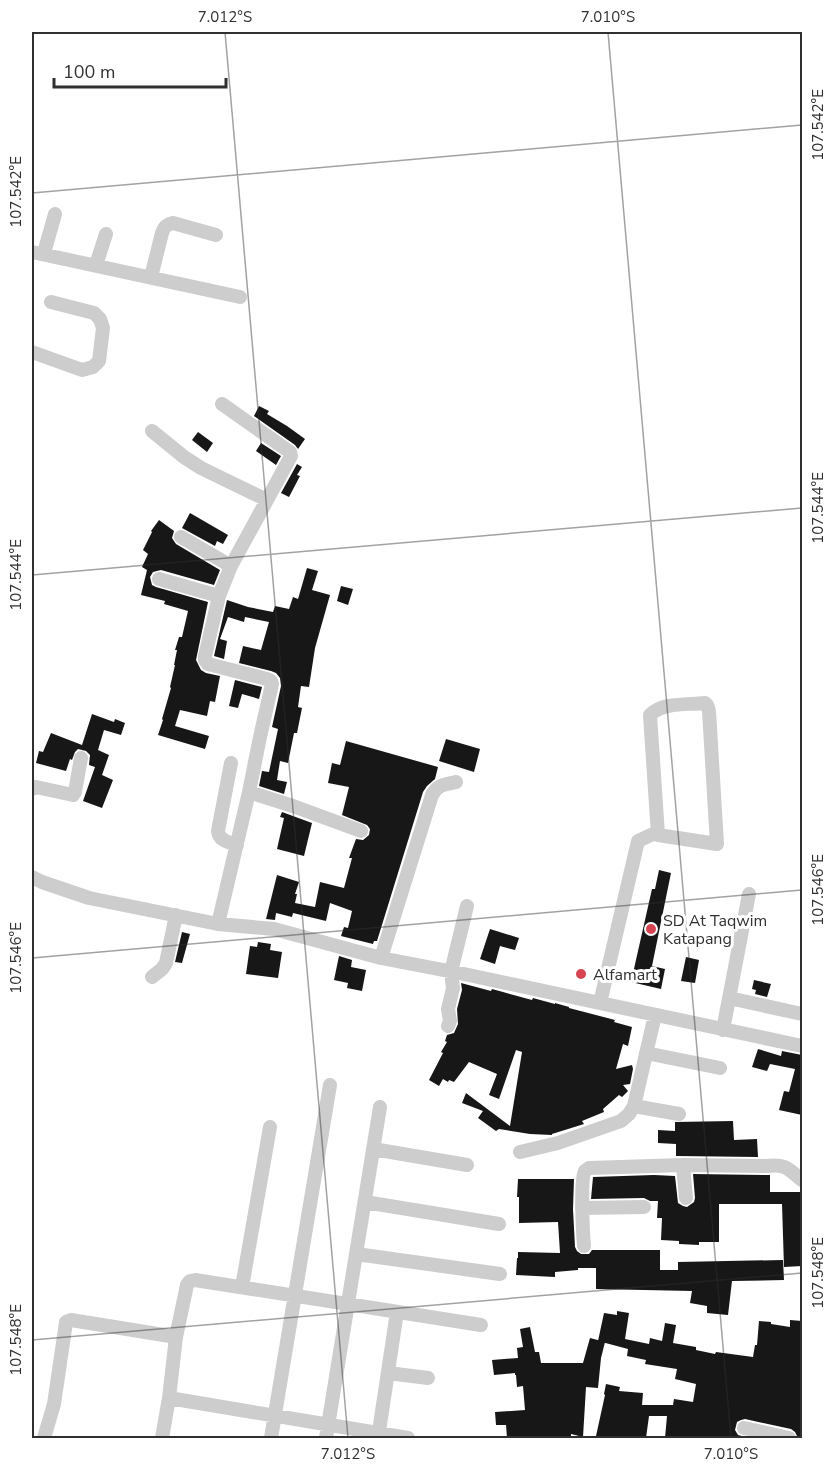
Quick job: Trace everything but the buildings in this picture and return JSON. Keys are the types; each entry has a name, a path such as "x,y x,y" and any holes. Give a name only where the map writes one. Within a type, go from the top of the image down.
{"street":[{"path":"56,214 38,253 240,297"},
{"path":"151,277 163,228 166,225 173,223 216,235"},
{"path":"96,265 106,234"},
{"path":"32,352 82,370 93,367 99,361 103,328 100,319 94,313 51,302"},
{"path":"218,924 272,684 267,679 208,664 205,660 219,596 231,566 291,456 222,404"},
{"path":"152,431 201,468 267,500"},
{"path":"181,537 231,566"},
{"path":"159,579 219,596"},
{"path":"600,1003 638,841 653,834 658,835 717,844 709,711 705,704 662,707 650,715 658,835"},
{"path":"32,789 36,787 73,795 81,758"},
{"path":"231,763 218,831 222,839 237,845"},
{"path":"381,958 432,795 441,785 456,782"},
{"path":"249,792 361,831"},
{"path":"32,877 89,898 218,924 274,929 381,958 802,1046"},
{"path":"723,1030 749,894"},
{"path":"448,1026 450,1021 448,1009 453,988 451,972 467,906"},
{"path":"152,977 166,963 176,915"},
{"path":"729,998 802,1014"},
{"path":"520,1152 558,1143 621,1120 629,1114 634,1106 655,1014"},
{"path":"646,1053 720,1068"},
{"path":"271,1438 330,1085"},
{"path":"634,1106 679,1114"},
{"path":"327,1432 380,1107"},
{"path":"242,1287 270,1127"},
{"path":"373,1149 467,1165"},
{"path":"683,1165 686,1198"},
{"path":"584,1246 582,1208 584,1173 589,1168 781,1165 802,1180"},
{"path":"364,1202 499,1224"},
{"path":"582,1208 644,1207"},
{"path":"356,1254 500,1274"},
{"path":"162,1438 176,1337 187,1285 190,1281 242,1287 481,1325"},
{"path":"379,1436 397,1312"},
{"path":"44,1438 54,1404 66,1323 71,1320 176,1337"},
{"path":"388,1372 428,1378"},
{"path":"169,1398 275,1417 327,1432 408,1438"},
{"path":"744,1428 789,1438"}],"place":[{"name":"SD At Taqwim Katapang","path":"651,929"},
{"name":"Alfamart","path":"581,974"}]}
